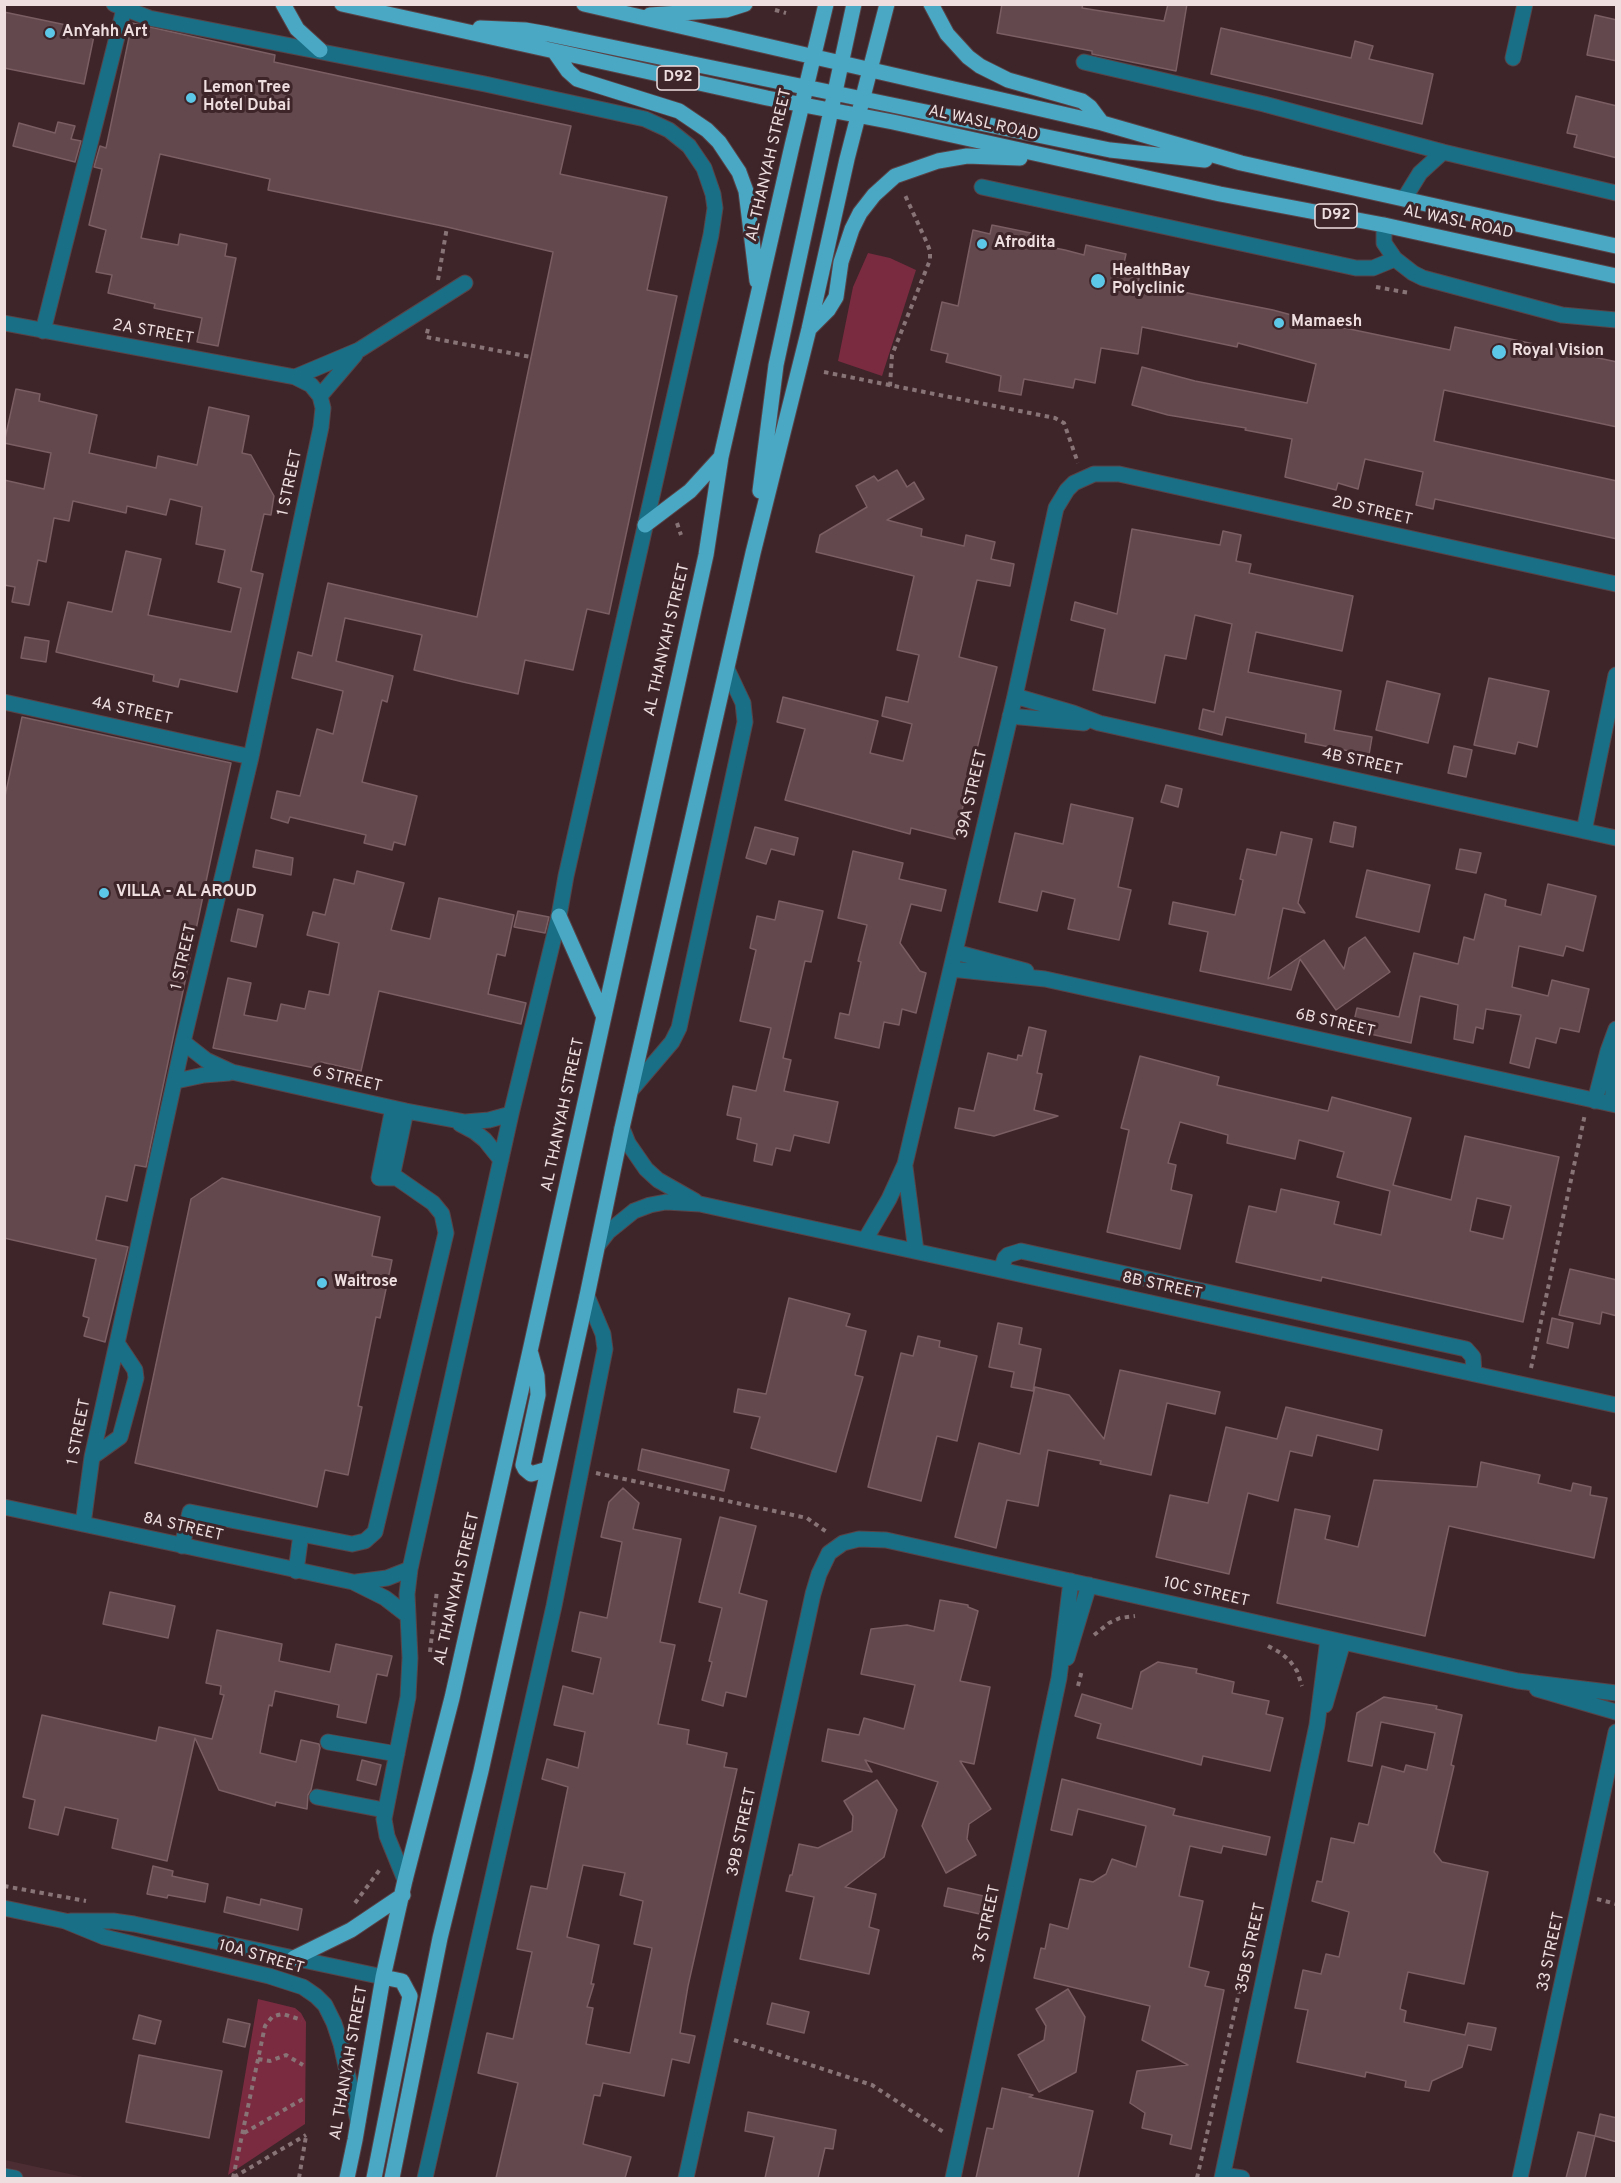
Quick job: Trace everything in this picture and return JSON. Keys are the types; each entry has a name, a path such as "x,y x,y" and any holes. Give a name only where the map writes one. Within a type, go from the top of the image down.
{"main road":[{"path":"283,4 297,29 320,50"},
{"name":"AL WASL ROAD","path":"342,4 1220,194 1384,225 1617,276"},
{"name":"AL WASL ROAD","path":"584,4 1102,123 1241,163 1617,246"},
{"path":"633,16 726,10 745,4"},
{"name":"AL THANYAH STREET","path":"347,2178 359,2122 383,1977 452,1698 531,1351 603,1015 706,555 722,457 826,4"},
{"path":"753,554 776,366 854,4"},
{"path":"392,2178 440,1938 481,1771 622,1128 753,554 809,329 862,99 887,4"},
{"path":"931,4 947,34 968,57 980,66 1008,80 1082,101 1090,107 1102,123"},
{"path":"455,28 525,30 1110,150 1139,155 1241,163"},
{"path":"554,51 568,71 577,79 679,111 707,130 719,142 739,172 746,191 759,293"},
{"path":"809,329 834,302 841,262 860,213 874,195 895,176 938,161 967,156 1054,158"},
{"path":"645,525 690,491 722,457"},
{"path":"559,916 603,1015"},
{"path":"531,1351 538,1388 523,1465 531,1474 548,1469"},
{"path":"294,1958 351,1930 404,1887"},
{"path":"374,2178 410,1996 402,1981 383,1977"}],"street":[{"path":"1513,58 1525,4"},
{"path":"43,331 119,7 149,18 320,50 645,119 669,130 689,146 707,174 713,194 714,222 410,1569 407,1587 410,1677 406,1716 384,1810 387,1836 404,1887"},
{"path":"1084,62 1253,101 1443,152 1617,193"},
{"path":"1404,199 1420,173 1443,152"},
{"path":"982,188 1356,268 1373,268 1395,259"},
{"path":"1384,225 1384,243 1395,259 1413,273 1437,282 1562,315 1617,320"},
{"path":"295,377 359,350 465,284"},
{"name":"2A STREET","path":"4,323 295,377"},
{"path":"295,377 311,385 320,396 359,350"},
{"name":"1 STREET","path":"83,1524 92,1457 183,1042 251,757 321,427 323,408 320,396"},
{"name":"2D STREET","path":"1083,478 1107,473 1119,474 1617,584"},
{"name":"39A STREET","path":"865,1240 889,1199 905,1164 1010,716 1056,508 1067,490 1083,478"},
{"path":"632,1089 672,1042 679,1028 745,722 743,703 728,669"},
{"path":"1584,831 1617,675"},
{"name":"4B STREET","path":"1014,696 1100,723 1617,838"},
{"name":"4A STREET","path":"4,702 251,757"},
{"name":"4B STREET","path":"1010,716 1100,723"},
{"name":"6B STREET","path":"955,952 1016,968 1045,979"},
{"name":"6B STREET","path":"951,969 1045,979 1614,1105"},
{"path":"1592,1100 1617,1029"},
{"name":"6 STREET","path":"183,1042 206,1060 232,1072 399,1110 454,1122 477,1122 511,1114"},
{"path":"1614,1105 1617,1057"},
{"name":"6 STREET","path":"176,1081 232,1072"},
{"path":"182,1546 190,1512 352,1544 370,1538 378,1526 446,1233 442,1214 434,1203 401,1181 386,1177 399,1110"},
{"name":"6 STREET","path":"454,1122 475,1132 494,1149 501,1160"},
{"name":"8B STREET","path":"622,1128 628,1143 646,1169 658,1180 700,1204"},
{"name":"39A STREET","path":"905,1164 916,1251"},
{"name":"8B STREET","path":"597,1245 620,1220 634,1211 666,1202 700,1204 1617,1406"},
{"path":"1001,1270 1005,1258 1012,1252 1022,1251 1045,1256 1466,1349 1473,1357 1474,1374"},
{"path":"425,2178 554,1606 605,1349 603,1334 587,1296"},
{"path":"92,1457 115,1442 122,1433 136,1378 135,1370 117,1342"},
{"name":"8A STREET","path":"4,1507 353,1582 376,1581 410,1569"},
{"path":"296,1571 301,1534"},
{"name":"10C STREET","path":"843,1543 859,1539 886,1540 1518,1681 1617,1693"},
{"name":"39B STREET","path":"686,2178 813,1594 829,1553 843,1543"},
{"name":"37 STREET","path":"953,2178 1059,1677 1071,1581"},
{"name":"8A STREET","path":"353,1582 385,1598 407,1615"},
{"name":"37 STREET","path":"1059,1677 1071,1649 1089,1585"},
{"name":"35B STREET","path":"1222,2177 1317,1725 1328,1639"},
{"name":"35B STREET","path":"1317,1725 1329,1695 1343,1642"},
{"name":"10C STREET","path":"1518,1681 1547,1693 1617,1712"},
{"name":"33 STREET","path":"1520,2178 1617,1732"},
{"path":"328,1742 397,1754"},
{"path":"318,1797 384,1810"},
{"name":"10A STREET","path":"4,1908 65,1922 104,1937 282,1979 303,1987 316,1996 329,2012 341,2044 359,2122"},
{"name":"10A STREET","path":"65,1922 98,1921 134,1924 383,1977"},
{"path":"4,2176 15,2178"},
{"path":"1222,2177 1242,2178"}],"path":[{"path":"775,10 786,13"},
{"path":"890,386 892,355 930,260 930,251 895,176"},
{"path":"447,227 426,337 531,357"},
{"path":"824,372 1055,418 1064,423 1083,478"},
{"path":"1527,1386 1592,1100"},
{"path":"581,1469 807,1518 843,1543"},
{"path":"1088,1643 1101,1628 1109,1623 1120,1618 1138,1616"},
{"path":"1258,1644 1270,1646 1290,1661 1297,1671 1304,1692"},
{"path":"1077,1690 1083,1667"},
{"path":"1197,2178 1257,1913"},
{"path":"233,2178 265,2026 272,2017 283,2014 302,2020"},
{"path":"718,2035 872,2085 961,2143"},
{"path":"258,2060 270,2061 286,2055 303,2066"},
{"path":"243,2133 303,2099"},
{"path":"233,2178 306,2135 299,2178"}],"shaded area":[{"path":"868,253 890,258 916,270 882,376 838,361 853,287"},
{"path":"258,1999 295,2008 306,2022 305,2124 228,2175"},
{"path":"5,2160 88,2178 5,2178"}],"building":[{"path":"1002,4 1083,4 1082,8 1164,21 1168,4 1187,4 1176,71 1092,54 1092,51 997,33"},
{"path":"4,12 95,31 84,84 4,68"},
{"path":"1595,15 1617,20 1617,61 1587,55"},
{"path":"132,23 275,55 274,62 571,126 560,174 667,197 647,290 677,296 609,614 587,609 573,670 525,660 518,694 463,682 414,670 422,635 345,618 336,661 393,676 387,702 382,700 362,782 417,796 405,845 394,842 392,850 364,843 366,835 290,817 288,823 271,818 277,791 300,796 317,729 333,734 343,691 292,678 298,652 312,656 328,583 477,617 553,252 447,227 268,190 270,179 160,154 141,238 178,245 180,234 227,244 225,256 236,258 218,346 197,342 202,318 154,308 155,304 108,293 112,275 96,272 106,230 89,225 102,169 94,167 100,146 106,148"},
{"path":"1221,28 1351,58 1355,41 1373,46 1369,59 1433,74 1422,124 1211,74"},
{"path":"1576,96 1617,106 1617,158 1574,147 1577,135 1567,133"},
{"path":"58,122 75,126 71,139 81,141 75,162 13,146 19,123 55,133"},
{"path":"992,225 1031,233 1030,243 1084,255 1086,245 1126,254 1124,263 1141,267 1138,283 1273,310 1321,323 1450,350 1455,327 1617,362 1617,427 1444,390 1434,441 1617,481 1617,539 1435,499 1433,509 1416,505 1423,472 1365,459 1358,489 1338,483 1336,490 1285,477 1292,439 1245,430 1246,428 1168,415 1132,405 1142,367 1195,381 1307,403 1316,364 1238,343 1237,347 1142,327 1138,354 1101,348 1095,383 1075,379 1073,388 1024,379 1021,395 999,391 1001,376 946,362 948,354 931,350 942,302 958,306 973,230 990,234"},
{"path":"16,389 40,394 39,401 97,415 89,453 156,468 158,456 197,465 209,407 249,416 242,453 251,455 274,496 271,515 264,514 251,571 263,574 237,692 180,679 178,687 153,681 154,675 56,652 68,602 112,612 126,551 161,559 148,615 231,632 241,588 218,582 225,550 196,544 202,507 170,499 166,515 127,506 126,513 73,501 69,521 54,518 46,562 38,560 29,605 12,602 15,587 4,585 4,480 44,489 51,453 4,443"},
{"path":"897,470 907,487 914,482 924,499 887,520 922,529 921,536 964,546 966,535 995,542 991,559 1014,564 1010,586 977,580 959,657 997,667 955,839 911,828 910,834 785,800 805,729 777,722 783,697 878,721 870,753 903,761 912,724 882,716 886,697 908,702 919,655 897,650 914,576 816,552 820,535 867,507 856,486 874,476 878,481"},
{"path":"1132,529 1220,545 1223,531 1241,535 1236,561 1251,564 1249,573 1353,596 1342,651 1256,632 1248,672 1341,691 1334,730 1372,737 1369,755 1305,742 1306,734 1226,717 1222,735 1199,729 1203,709 1214,712 1232,624 1195,615 1186,659 1165,655 1155,703 1093,690 1105,629 1071,620 1075,602 1117,614"},
{"path":"25,637 49,641 46,662 21,658"},
{"path":"1489,678 1549,691 1537,747 1518,742 1515,754 1474,745"},
{"path":"1387,681 1440,694 1428,743 1376,730"},
{"name":"VILLA - AL AROUD","path":"22,717 231,763 146,1167 135,1165 127,1201 106,1196 96,1240 128,1247 105,1342 84,1336 89,1318 83,1316 96,1259 4,1238 4,801"},
{"path":"1454,746 1472,750 1466,777 1448,773"},
{"path":"1166,785 1182,789 1178,807 1161,802"},
{"path":"1071,804 1133,818 1118,887 1131,890 1119,940 1068,929 1075,899 1042,891 1037,911 999,902 1015,833 1063,844"},
{"path":"1334,822 1356,827 1353,847 1330,842"},
{"path":"755,827 798,838 794,855 771,849 766,864 746,858"},
{"path":"1281,832 1312,839 1298,903 1305,913 1283,908 1268,979 1324,940 1344,969 1349,948 1365,937 1390,972 1336,1010 1300,959 1291,990 1200,971 1208,932 1169,924 1173,902 1235,915 1247,849 1276,855"},
{"path":"1460,849 1481,853 1476,873 1456,869"},
{"path":"256,850 293,858 291,875 253,867"},
{"path":"853,851 903,863 899,879 946,890 941,911 911,904 900,943 920,971 926,973 916,1013 902,1009 899,1025 884,1022 879,1048 835,1038 840,1013 849,1015 867,925 838,918"},
{"path":"1367,870 1430,885 1419,932 1356,917"},
{"path":"357,871 404,883 391,930 430,939 439,898 514,915 505,956 497,954 488,994 526,1003 521,1024 379,991 361,1071 321,1062 320,1069 213,1048 228,978 251,983 244,1015 277,1021 281,1004 305,1009 309,991 329,995 339,943 307,935 313,912 325,915 334,879 354,884"},
{"path":"1548,884 1596,896 1583,951 1566,946 1563,956 1519,946 1512,987 1548,996 1552,980 1589,989 1579,1032 1560,1028 1556,1043 1536,1038 1529,1068 1510,1063 1521,1015 1486,1009 1483,1029 1476,1027 1473,1043 1454,1039 1458,1005 1420,996 1411,1043 1352,1030 1357,1008 1399,1017 1414,953 1458,964 1464,937 1474,940 1485,894 1506,900 1505,906 1541,915"},
{"path":"779,901 823,911 811,962 805,961 783,1058 791,1060 784,1091 838,1102 829,1143 794,1135 790,1151 776,1148 772,1165 754,1161 757,1144 737,1139 741,1118 727,1115 733,1086 756,1091 771,1028 740,1021 756,950 750,948 757,916 775,920"},
{"path":"238,909 263,915 256,947 231,941"},
{"path":"518,911 549,917 545,933 514,927"},
{"path":"1029,1027 1046,1031 1037,1073 1042,1074 1034,1110 1058,1116 994,1136 955,1128 959,1108 974,1111 988,1053 1017,1060 1018,1055 1022,1056"},
{"path":"1140,1056 1219,1077 1217,1085 1328,1111 1332,1097 1411,1118 1393,1185 1451,1200 1465,1136 1559,1157 1523,1322 1322,1277 1321,1281 1236,1262 1249,1206 1276,1212 1281,1189 1339,1202 1334,1224 1381,1235 1390,1191 1337,1177 1344,1152 1299,1140 1295,1159 1227,1143 1228,1135 1180,1122 1168,1163 1176,1165 1171,1190 1192,1195 1180,1249 1107,1232 1129,1130 1121,1128","holes":["1477,1198 1511,1206 1503,1239 1470,1231"]},
{"path":"222,1178 380,1217 372,1256 392,1260 380,1318 376,1317 358,1406 362,1407 348,1475 325,1470 317,1507 135,1463 191,1199"},
{"path":"1570,1269 1617,1280 1617,1316 1602,1312 1600,1324 1559,1315"},
{"path":"789,1298 850,1314 846,1326 866,1331 855,1375 863,1377 836,1472 751,1448 760,1417 734,1412 738,1389 766,1394"},
{"path":"1552,1318 1573,1323 1568,1348 1547,1343"},
{"path":"998,1323 1022,1328 1019,1344 1041,1349 1033,1391 1011,1387 1014,1372 989,1367"},
{"path":"918,1336 940,1341 939,1347 977,1356 957,1441 937,1436 921,1501 868,1487 901,1353 913,1356"},
{"path":"1120,1370 1220,1392 1215,1414 1167,1403 1151,1475 1100,1464 1101,1461 1048,1450 1038,1506 1007,1500 996,1548 955,1537 979,1443 1020,1454 1035,1387 1069,1395 1104,1439"},
{"path":"1286,1407 1382,1430 1378,1450 1317,1435 1312,1456 1290,1451 1278,1501 1248,1493 1229,1574 1156,1557 1170,1495 1208,1503 1226,1427 1277,1439"},
{"path":"642,1449 729,1470 724,1491 638,1470"},
{"path":"1481,1462 1540,1475 1538,1483 1571,1491 1573,1483 1591,1487 1590,1495 1607,1498 1594,1558 1449,1526 1425,1636 1277,1603 1295,1509 1330,1516 1325,1539 1358,1547 1374,1480 1477,1487"},
{"path":"623,1488 639,1503 633,1529 681,1539 660,1642 675,1645 658,1724 689,1730 687,1744 727,1753 724,1767 737,1769 688,1986 680,2033 695,2036 689,2063 672,2059 664,2096 603,2083 600,2096 594,2095 583,2144 631,2157 625,2178 496,2178 518,2083 478,2073 487,2033 513,2039 532,1952 517,1949 531,1886 547,1889 568,1787 542,1779 547,1759 578,1768 585,1732 554,1725 563,1686 593,1694 601,1658 572,1651 580,1612 607,1618 622,1542 601,1537 609,1502","holes":["583,1865 625,1873 620,1895 643,1901 634,1944 652,1948 630,2053 586,2044 593,2008 587,2007 594,1984 591,1984 599,1945 567,1937"]},
{"path":"720,1517 756,1526 739,1593 767,1601 746,1697 726,1692 723,1706 702,1700 722,1608 699,1602"},
{"path":"110,1592 175,1606 168,1638 103,1624"},
{"path":"940,1600 968,1605 978,1611 960,1681 990,1687 974,1764 960,1761 991,1809 969,1824 967,1839 976,1855 946,1873 922,1826 938,1782 865,1760 872,1772 822,1761 828,1729 859,1735 864,1718 904,1729 915,1685 861,1674 871,1629 907,1625 934,1631"},
{"path":"217,1630 282,1644 279,1661 330,1672 336,1644 392,1656 387,1676 377,1674 366,1723 337,1717 339,1705 275,1691 272,1706 269,1705 260,1753 296,1762 301,1740 319,1744 307,1809 276,1802 275,1806 219,1790 195,1738 167,1861 112,1848 118,1819 65,1807 58,1835 29,1828 35,1800 23,1797 42,1715 156,1741 159,1727 212,1739 224,1695 220,1694 221,1686 206,1683"},
{"path":"1158,1662 1197,1669 1196,1673 1234,1682 1232,1693 1269,1701 1266,1714 1283,1718 1270,1771 1203,1756 1201,1765 1097,1738 1101,1724 1075,1716 1082,1694 1132,1709 1141,1672"},
{"path":"1384,1697 1437,1706 1436,1709 1462,1715 1451,1765 1454,1766 1434,1852 1442,1862 1488,1872 1464,1984 1408,1972 1400,2009 1406,2011 1404,2022 1465,2035 1468,2023 1496,2028 1491,2050 1468,2045 1462,2067 1432,2081 1429,2091 1405,2087 1406,2081 1366,2072 1365,2077 1297,2062 1308,2010 1295,2008 1303,1970 1321,1974 1326,1954 1339,1957 1349,1912 1312,1901 1317,1881 1322,1882 1331,1838 1354,1843 1359,1823 1368,1825 1382,1766 1404,1772 1406,1765 1427,1770 1435,1733 1381,1722 1372,1766 1348,1761 1357,1713"},
{"path":"362,1760 381,1765 376,1785 357,1780"},
{"path":"1062,1779 1175,1809 1173,1815 1270,1837 1266,1855 1223,1846 1221,1853 1190,1846 1179,1896 1203,1901 1189,1967 1209,1972 1205,1986 1224,1990 1191,2149 1170,2144 1172,2135 1142,2128 1145,2113 1130,2103 1137,2071 1188,2065 1142,2040 1150,2006 1034,1978 1041,1948 1045,1949 1050,1924 1068,1929 1080,1879 1093,1882 1106,1874 1112,1859 1136,1867 1146,1826 1078,1809 1072,1835 1051,1830"},
{"path":"877,1780 897,1810 884,1857 845,1887 876,1894 869,1927 879,1930 869,1974 800,1959 814,1897 786,1891 799,1844 818,1848 852,1831 853,1816 844,1801"},
{"path":"153,1866 173,1871 172,1876 208,1884 205,1902 168,1895 167,1898 147,1894"},
{"path":"948,1888 988,1897 984,1915 944,1906"},
{"path":"227,1897 260,1905 261,1899 302,1909 298,1930 224,1912"},
{"path":"1068,1989 1085,2017 1076,2072 1039,2092 1018,2055 1044,2040 1046,2026 1036,2009"},
{"path":"772,2003 809,2012 804,2033 767,2024"},
{"path":"139,2015 161,2021 155,2044 133,2039"},
{"path":"228,2019 250,2024 245,2047 223,2042"},
{"path":"139,2055 222,2071 209,2138 126,2122"},
{"path":"1002,2088 1033,2095 1029,2097 1093,2111 1078,2178 976,2178 987,2128 993,2129"},
{"path":"748,2112 836,2130 833,2149 825,2148 818,2178 765,2178 774,2137 745,2131"},
{"path":"1600,2114 1617,2118 1617,2142 1595,2136"},
{"path":"1578,2132 1595,2136 1585,2178 1566,2178"}],"place":[{"name":"AnYahh Art","path":"50,33"},
{"name":"Lemon Tree Hotel Dubai","path":"191,98"},
{"name":"Afrodita","path":"982,244"},
{"name":"HealthBay Polyclinic","path":"1098,281"},
{"name":"Mamaesh","path":"1279,323"},
{"name":"Royal Vision","path":"1499,352"},
{"name":"VILLA - AL AROUD","path":"104,893"},
{"name":"Waitrose","path":"322,1283"}]}
